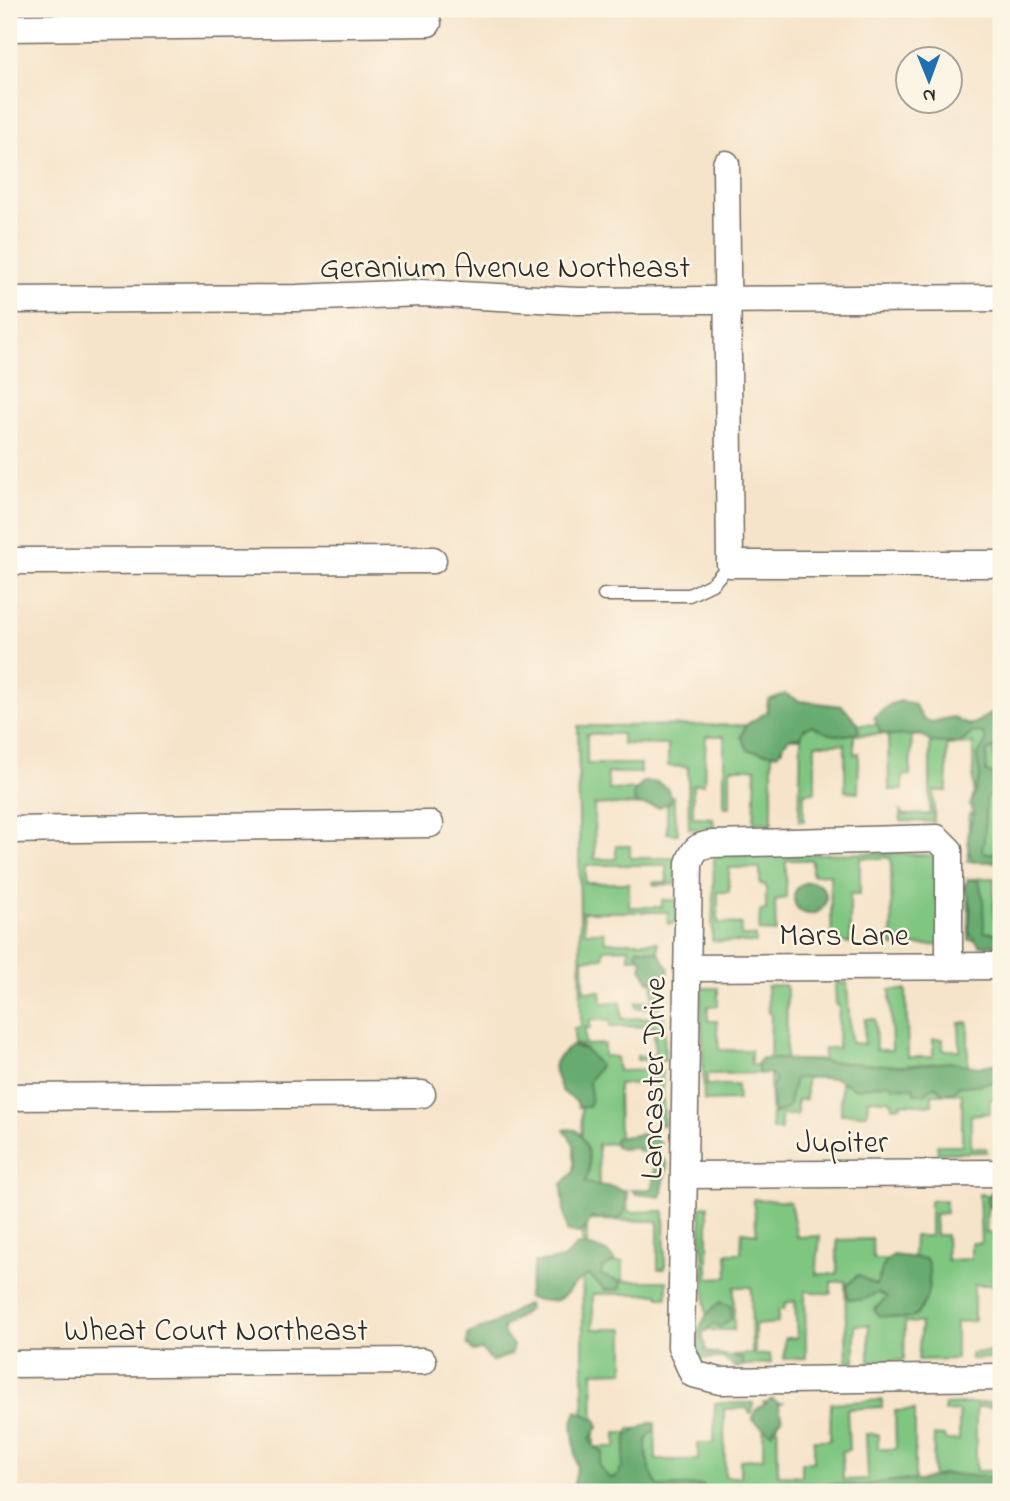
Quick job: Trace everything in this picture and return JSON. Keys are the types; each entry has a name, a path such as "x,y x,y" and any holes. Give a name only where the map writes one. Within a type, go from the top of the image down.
{"street":[{"path":"9,28 428,23"},
{"path":"726,164 730,564 1001,564"},
{"name":"Geranium Avenue Northeast","path":"9,300 297,298 421,293 577,301 1001,298"},
{"path":"9,561 433,560"},
{"path":"9,830 430,824"},
{"name":"Lancaster Drive","path":"949,967 948,850 937,838 702,845 694,850 689,863 681,1347 692,1374 720,1381 1001,1377"},
{"name":"Mars Lane","path":"687,968 1001,967"},
{"path":"9,1097 422,1094"},
{"name":"Jupiter","path":"684,1175 1001,1173"},
{"name":"Wheat Court Northeast","path":"9,1364 423,1362"}],"lane":[{"path":"604,595 689,595 712,584 730,564"}],"green space":[{"path":"785,694 800,701 842,706 858,723 859,731 835,735 812,725 804,729 801,737 789,738 777,754 748,750 741,737 746,725 767,712 768,700"},
{"path":"901,701 914,704 923,719 932,722 952,717 970,726 1001,707 1001,745 987,751 986,772 1001,777 1001,796 987,796 982,850 985,854 1001,852 1001,862 973,862 968,849 968,833 974,814 970,806 980,776 977,757 986,742 983,733 973,732 960,744 930,742 922,735 893,736 880,732 874,717 891,704"},
{"path":"1001,724 993,730 994,757 1001,757 1001,813 996,813 996,830 1001,831 1001,862 968,861 969,814 974,813 973,744 947,745 947,791 934,791 934,822 901,821 900,811 904,815 930,814 930,735 912,736 910,775 903,776 903,790 889,790 888,734 854,735 854,754 859,753 858,792 845,791 845,744 815,744 815,792 804,793 804,821 799,821 801,738 784,738 783,750 772,751 772,823 754,823 756,768 730,768 730,807 724,807 724,736 706,736 704,784 693,784 693,817 713,818 714,828 689,829 688,767 668,766 668,745 622,744 622,734 587,734 587,764 640,764 640,773 607,773 609,790 648,789 673,796 678,834 667,833 667,804 594,805 595,859 616,859 616,846 630,846 630,858 676,858 676,884 654,885 653,882 667,882 666,865 586,865 585,883 629,883 629,907 662,907 662,900 677,900 676,923 668,924 668,912 583,912 585,932 604,932 605,942 658,942 660,1007 636,1008 636,1002 653,1001 652,957 629,958 629,948 604,949 603,958 583,959 584,991 601,991 602,1003 621,1002 622,1019 664,1017 665,1060 637,1060 637,1056 655,1055 654,1026 610,1027 610,1020 590,1020 590,1028 585,1028 585,1045 604,1044 604,1056 616,1057 618,1071 662,1070 664,1125 656,1124 655,1083 618,1084 619,1143 598,1144 599,1190 627,1190 628,1212 664,1211 665,1269 658,1269 658,1221 587,1220 587,1262 623,1262 623,1281 667,1281 667,1297 659,1297 658,1294 593,1294 593,1329 624,1329 624,1371 593,1372 594,1447 616,1447 616,1433 628,1433 629,1429 655,1428 656,1460 698,1460 698,1443 714,1443 715,1403 753,1403 752,1413 749,1413 748,1408 724,1409 725,1477 740,1477 740,1460 763,1458 764,1402 782,1403 777,1407 778,1475 802,1476 802,1462 814,1462 814,1440 830,1440 831,1403 882,1400 882,1407 847,1409 849,1450 842,1451 843,1480 868,1479 866,1434 878,1434 878,1449 896,1449 895,1411 915,1410 915,1481 933,1481 934,1435 944,1436 945,1440 959,1440 959,1411 944,1412 945,1405 1001,1402 1001,1407 976,1407 976,1471 996,1471 996,1437 1001,1437 1001,1492 584,1492 581,1045 574,1045 574,1028 581,1027 578,726"},
{"path":"643,782 657,782 668,789 671,802 659,807 635,804 633,794"},
{"path":"891,853 935,856 944,860 944,945 892,946 891,858 860,858 860,894 850,894 850,943 832,942 830,874 812,875 812,860 786,860 786,898 775,900 776,932 759,931 760,911 766,910 766,885 760,884 760,868 729,868 729,892 718,892 718,923 741,924 741,936 755,936 756,943 712,941 714,859 723,855"},
{"path":"994,878 994,919 1001,920 1001,940 969,940 968,879"},
{"path":"968,879 979,881 983,898 984,932 1001,934 1001,944 980,946 969,932 971,904 964,888"},
{"path":"810,882 821,887 826,898 821,909 810,914 799,909 794,898 799,887"},
{"path":"637,948 658,952 669,969 668,975 649,981 641,968 643,961 636,954"},
{"path":"835,983 847,983 851,1043 864,1044 865,1019 875,1019 876,1050 892,1050 890,990 906,990 908,1057 933,1057 933,1039 943,1039 943,1050 960,1050 959,1023 968,1022 968,1067 998,1068 998,1049 1001,1049 1001,1099 990,1099 990,1113 971,1115 971,1148 986,1148 987,1152 938,1153 937,1145 962,1145 962,1094 932,1094 932,1105 901,1103 901,1106 892,1107 893,1103 888,1100 868,1099 867,1114 841,1114 841,1078 806,1078 806,1099 797,1100 797,1115 781,1115 781,1130 772,1130 770,1073 707,1074 707,1085 737,1085 738,1100 704,1101 701,988 718,988 718,1006 708,1006 708,1021 717,1021 719,1050 751,1050 751,1065 770,1065 771,1014 768,1013 767,986 785,985 787,989 786,1060 823,1060 824,1048 838,1048 839,1006 836,1005"},
{"path":"571,1046 585,1049 600,1066 589,1081 589,1107 578,1107 577,1102 563,1092 555,1072 556,1060"},
{"path":"761,1058 903,1066 950,1062 979,1067 1001,1062 1001,1082 958,1086 955,1091 944,1094 935,1085 925,1094 914,1094 914,1088 894,1087 889,1083 856,1089 835,1078 795,1078 788,1108 774,1114 770,1088 776,1081 770,1073 759,1074 757,1065"},
{"path":"564,1130 576,1130 587,1148 589,1169 585,1182 617,1188 627,1194 624,1214 617,1220 591,1218 585,1230 578,1233 567,1232 564,1208 562,1184 574,1172 574,1144"},
{"path":"642,1134 652,1136 661,1143 658,1150 639,1152 637,1148 621,1149 615,1146 615,1138"},
{"path":"664,1159 667,1166 661,1197 636,1194 632,1190 652,1189 655,1163"},
{"path":"1001,1187 1001,1214 994,1211 986,1201 993,1189"},
{"path":"1001,1191 1001,1358 971,1359 971,1353 998,1352 998,1285 974,1285 974,1321 956,1322 956,1359 918,1360 921,1323 905,1322 904,1360 869,1362 869,1325 855,1325 855,1361 847,1361 845,1281 831,1282 831,1294 805,1291 806,1358 784,1359 785,1338 797,1338 795,1301 785,1303 784,1310 778,1310 778,1323 755,1325 755,1355 770,1354 771,1363 735,1366 733,1355 752,1354 751,1287 734,1287 734,1330 707,1330 700,1207 708,1206 708,1278 728,1277 727,1253 741,1253 742,1232 757,1234 753,1199 790,1202 797,1237 820,1236 816,1274 837,1274 837,1240 872,1239 873,1259 913,1259 914,1236 930,1236 930,1201 946,1200 946,1213 935,1214 936,1235 946,1235 947,1260 971,1259 971,1243 981,1243 979,1194 988,1195 986,1233 999,1233"},
{"path":"577,1245 599,1249 612,1257 615,1262 602,1268 601,1275 621,1282 620,1289 605,1290 589,1275 579,1280 560,1299 553,1301 527,1298 535,1263 563,1259"},
{"path":"892,1255 926,1259 928,1266 929,1284 924,1303 920,1311 906,1319 879,1316 874,1310 887,1297 878,1293 861,1300 848,1299 846,1286 858,1275 876,1285 885,1262"},
{"path":"721,1302 731,1306 731,1319 720,1327 714,1324 702,1334 707,1352 743,1358 744,1365 736,1368 722,1358 701,1359 696,1356 696,1341 701,1325"},
{"path":"528,1304 529,1309 503,1328 504,1335 513,1345 511,1355 492,1361 482,1350 473,1351 467,1344 467,1335 498,1322"},
{"path":"772,1399 778,1403 782,1418 771,1433 752,1420 756,1410"},
{"path":"577,1411 596,1420 599,1426 590,1439 594,1447 603,1452 599,1466 609,1478 616,1477 622,1468 627,1436 649,1423 655,1423 646,1448 650,1470 659,1487 701,1485 712,1492 558,1492 574,1485 577,1467 572,1424"},
{"path":"944,1474 1001,1476 1001,1492 740,1492 783,1483 865,1485 900,1480 919,1481"}]}
